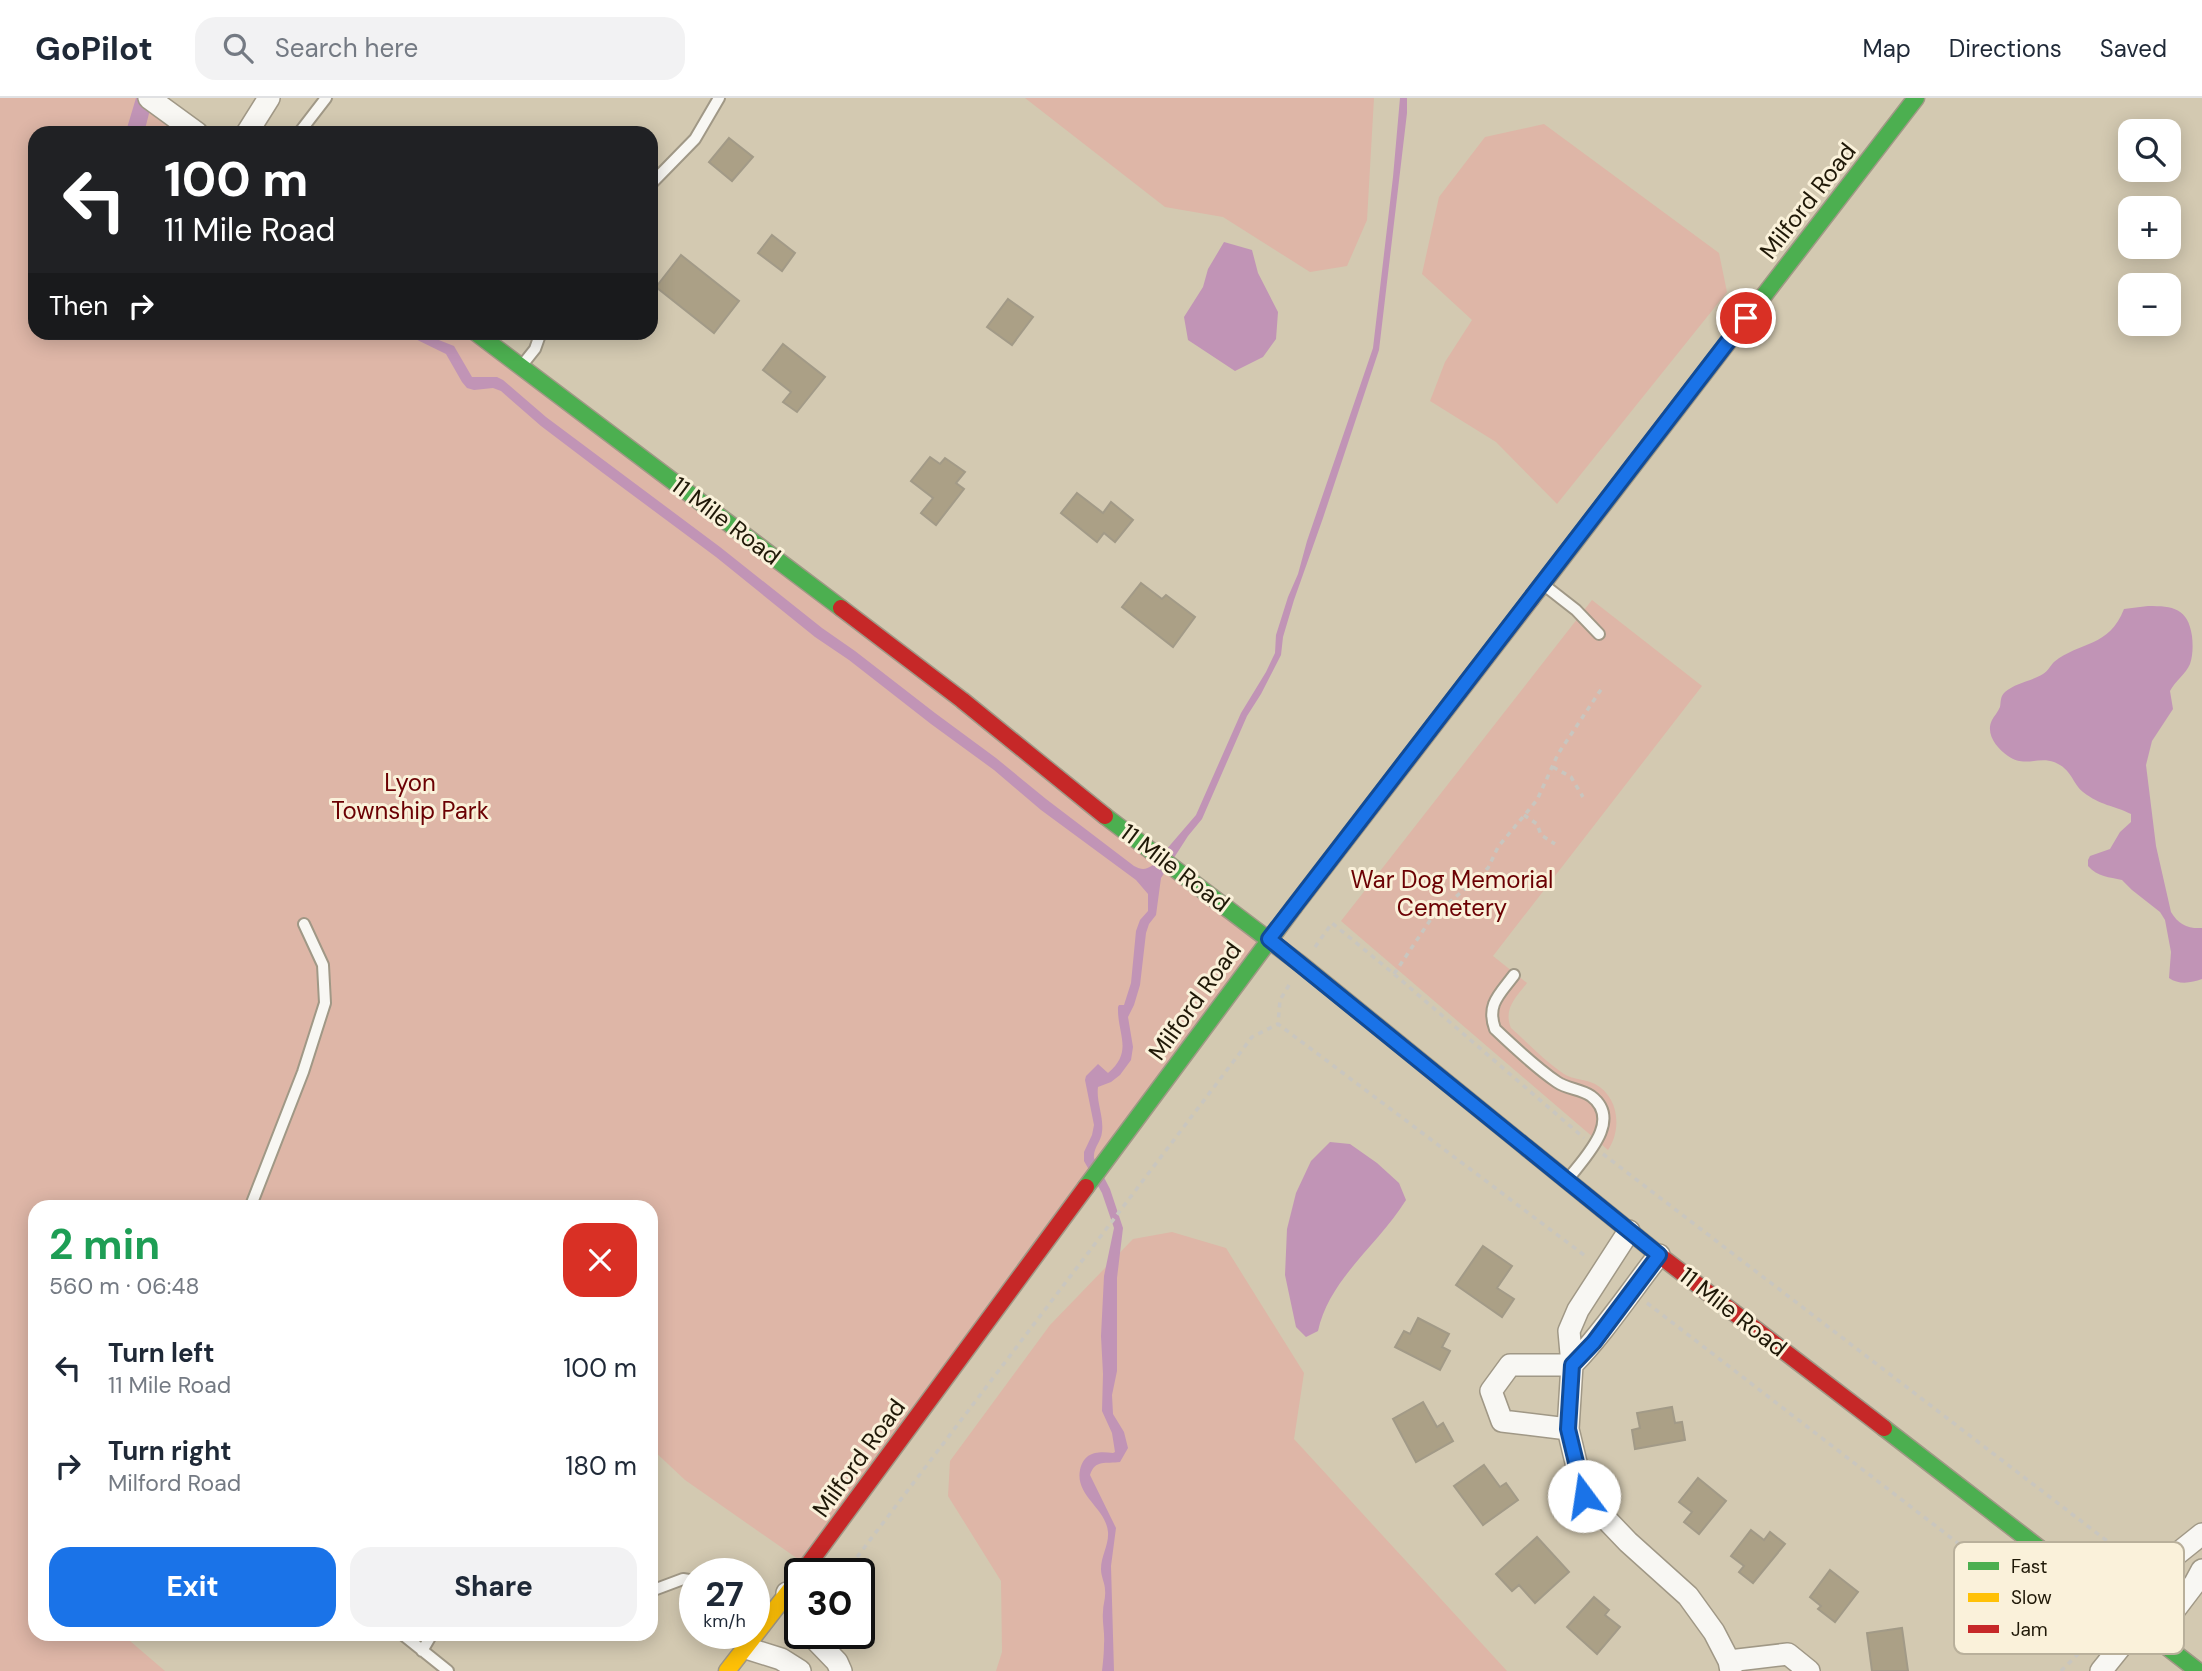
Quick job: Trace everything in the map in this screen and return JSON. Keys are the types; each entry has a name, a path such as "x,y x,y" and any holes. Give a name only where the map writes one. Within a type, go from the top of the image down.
{"street":[{"path":"251,126 269,98"},
{"name":"Milford Road","path":"813,1558 1269,939 1916,98"},
{"path":"157,104 187,126"},
{"name":"11 Mile Road","path":"485,340 952,692 1069,788 1269,939 1659,1255 2031,1542"},
{"path":"1629,1231 1578,1310 1569,1331 1572,1365 1568,1429 1584,1496 1628,1542 1688,1596 1714,1632 1730,1666 1788,1654 1809,1671"},
{"path":"1568,1429 1502,1421 1491,1391 1510,1365 1572,1365 1594,1342 1659,1255"},
{"path":"2184,1548 2202,1534"},
{"path":"2184,1591 2195,1583 2202,1570"},
{"name":"Milford Road","path":"770,1610 784,1595"},
{"name":"Milford Road","path":"727,1671 745,1649"},
{"path":"749,1649 781,1659 800,1671"},
{"path":"824,1649 837,1662 841,1671"},
{"path":"2101,1671 2115,1654"},
{"name":"11 Mile Road","path":"2176,1654 2198,1671"}],"lane":[{"path":"304,126 326,98"},
{"path":"658,177 695,139 719,98"},
{"path":"521,366 535,349 538,340"},
{"path":"1542,584 1576,610 1599,634"},
{"path":"253,1200 303,1072 325,1003 323,965 304,924"},
{"path":"1514,975 1495,1000 1492,1009 1491,1018 1496,1029 1556,1081 1591,1096 1600,1105 1603,1115 1604,1126 1600,1137 1567,1181"},
{"path":"658,1588 679,1580"},
{"path":"410,1641 447,1671"},
{"path":"422,1651 428,1641"}],"path":[{"path":"1394,974 1431,919 1488,868 1498,847 1537,800 1558,754 1602,688"},
{"path":"1553,767 1571,777 1583,797"},
{"path":"1524,815 1537,824 1541,835 1555,844"},
{"path":"856,1558 1252,1037 1278,1024"},
{"path":"2061,1671 2078,1654"}],"green space":[{"name":"Lyon Township Park","path":"0,98 148,98 186,126 28,126 28,340 479,340 1269,939 814,1558 797,1558 685,1480 658,1455 658,1200 28,1200 28,1641 130,1641 165,1671 0,1671"},
{"path":"1025,98 1374,98 1367,220 1347,266 1310,272 1223,217 1165,207"},
{"path":"1544,124 1719,253 1727,292 1557,504 1496,442 1430,401 1445,362 1472,320 1422,274 1439,197 1485,137"},
{"name":"War Dog Memorial Cemetery","path":"1592,600 1702,686 1493,956 1527,983 1510,1009 1511,1028 1564,1074 1595,1084 1609,1097 1616,1114 1616,1123 1608,1150 1341,921"},
{"path":"1172,1232 1226,1248 1304,1373 1294,1439 1507,1671 996,1671 1002,1652 1001,1581 948,1496 950,1461 1050,1325 1133,1239"}],"shaded area":[{"path":"136,98 153,98 146,126 128,126"},
{"path":"1400,98 1407,98 1379,350 1294,600 1283,637 1281,655 1247,716 1202,819 1161,878 1156,915 1146,933 1140,985 1128,1017 1133,1047 1131,1060 1120,1075 1098,1087 1102,1132 1094,1158 1110,1189 1123,1228 1117,1278 1117,1371 1112,1395 1113,1414 1124,1432 1128,1448 1120,1462 1098,1464 1090,1475 1116,1528 1111,1566 1114,1671 1102,1671 1105,1587 1101,1569 1108,1532 1102,1516 1082,1487 1080,1470 1088,1456 1115,1452 1112,1433 1102,1411 1101,1336 1104,1276 1114,1228 1102,1193 1084,1161 1084,1152 1094,1125 1085,1080 1098,1064 1108,1073 1120,1057 1122,1042 1118,1007 1124,1005 1131,983 1136,931 1140,920 1148,911 1148,894 1136,880 541,426 501,391 493,388 467,388 446,354 417,340 439,340 454,346 472,377 497,377 503,380 546,417 720,547 1134,866 1146,869 1153,865 1196,815 1241,713 1275,653 1276,635 1288,597 1373,348"},
{"path":"1224,242 1252,250 1258,273 1278,312 1276,339 1263,357 1235,371 1188,340 1184,317 1203,287 1208,269"},
{"path":"2148,606 2178,610 2187,620 2192,636 2190,664 2170,691 2173,709 2152,741 2146,765 2156,846 2171,912 2184,925 2202,928 2202,979 2189,982 2177,982 2169,978 2171,952 2165,920 2160,912 2122,880 2100,874 2088,866 2090,856 2110,849 2120,832 2131,822 2131,814 2089,797 2065,768 2054,762 2026,762 2008,756 1996,745 1990,730 2005,692 2043,674 2064,655 2102,637 2118,622 2124,609"},
{"path":"1330,1142 1350,1144 1377,1163 1399,1183 1406,1200 1344,1278 1324,1312 1318,1331 1306,1337 1296,1327 1285,1275 1287,1229 1296,1193 1311,1161"}],"building":[{"path":"729,138 753,157 732,181 709,162"},
{"path":"772,235 795,253 782,271 758,253"},
{"path":"681,255 739,301 714,333 658,289 658,284"},
{"path":"1008,299 1033,317 1012,345 987,327"},
{"path":"783,344 825,377 797,412 783,402 791,392 763,370"},
{"path":"930,457 940,464 945,458 965,472 956,483 964,489 936,525 921,513 933,498 911,481"},
{"path":"1077,493 1103,513 1111,502 1133,520 1115,542 1104,533 1097,542 1061,513"},
{"path":"1141,583 1162,599 1166,595 1195,617 1173,647 1122,607"},
{"path":"1483,1246 1512,1266 1497,1288 1514,1299 1502,1317 1456,1285"},
{"path":"1418,1318 1449,1334 1442,1347 1450,1351 1440,1370 1395,1347 1404,1331 1410,1334"},
{"path":"1423,1402 1437,1427 1443,1423 1453,1441 1416,1462 1393,1419"},
{"path":"1672,1407 1675,1423 1682,1422 1685,1440 1635,1449 1632,1430 1640,1428 1637,1413"},
{"path":"1484,1465 1500,1487 1506,1483 1518,1500 1483,1525 1454,1486"},
{"path":"1698,1478 1726,1501 1699,1534 1684,1522 1692,1512 1679,1502"},
{"path":"1751,1530 1764,1540 1770,1532 1785,1544 1753,1583 1739,1572 1744,1566 1731,1556"},
{"path":"1537,1537 1569,1572 1535,1603 1519,1585 1512,1591 1496,1574"},
{"path":"1830,1570 1858,1592 1835,1622 1818,1609 1821,1606 1810,1597"},
{"path":"1594,1597 1609,1610 1605,1615 1620,1627 1597,1654 1567,1627"},
{"path":"1902,1628 1908,1671 1872,1671 1867,1633"}],"traffic: fast":[{"path":"1752,311 1916,98"},
{"path":"486,340 841,608"},
{"path":"1105,816 1302,965 1527,1148"},
{"path":"1086,1187 1294,907"},
{"path":"1884,1428 2031,1542"},
{"path":"2176,1654 2198,1671"}],"traffic: slow":[{"path":"1531,599 1752,311"},
{"path":"727,1671 784,1598"}],"traffic: jam":[{"path":"1294,907 1531,599"},
{"path":"841,608 962,700 1105,816"},
{"path":"1527,1148 1659,1255 1884,1428"},
{"path":"813,1558 1086,1187"}],"route":[{"path":"1584,1496 1568,1429 1572,1365 1594,1342 1659,1255 1269,939 1746,318"}]}
